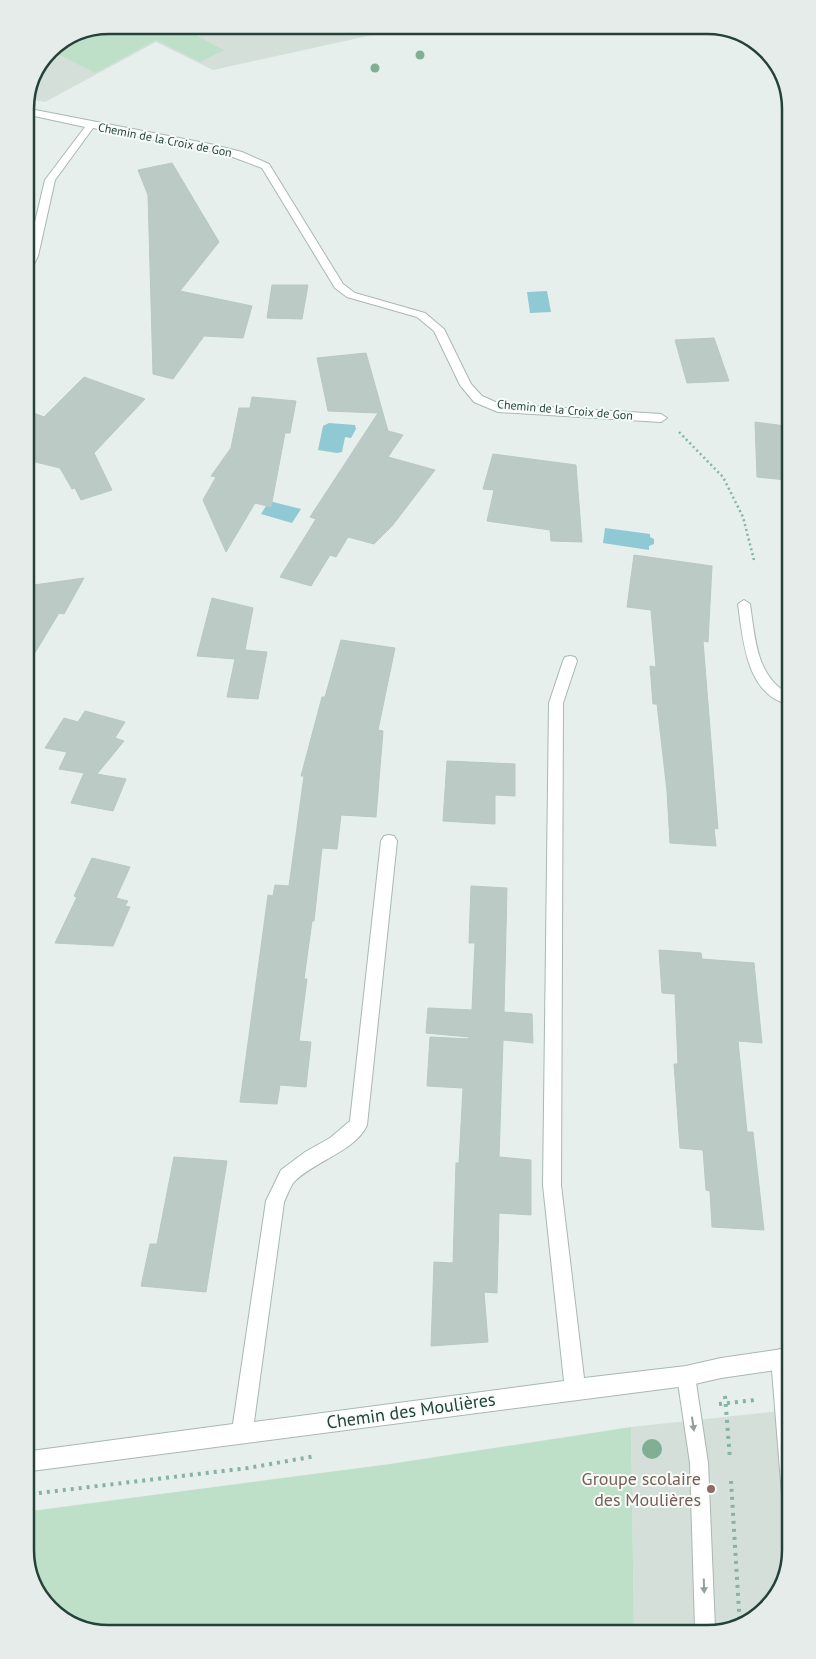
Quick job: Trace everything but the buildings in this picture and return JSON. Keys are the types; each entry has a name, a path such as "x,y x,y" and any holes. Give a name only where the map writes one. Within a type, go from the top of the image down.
{"street":[{"name":"Chemin de la Croix de Gon","path":"34,113 90,126 224,150 251,158 266,166 339,286 351,295 421,315 439,329 466,385 478,399 498,408 662,418"},
{"path":"34,252 50,180 90,126"},
{"path":"570,661 556,703 552,1185 575,1389"},
{"path":"242,1434 275,1201 287,1176 311,1158 336,1144 358,1125 389,841"},
{"name":"Chemin des Moulières","path":"34,1461 686,1376 782,1359"}],"lane":[{"path":"744,604 750,646 757,668 768,687 782,696"},
{"path":"686,1376 699,1463 705,1625"}],"path":[{"path":"662,418 687,439 723,477 743,517 754,560"}],"shaded area":[{"path":"99,34 377,34 213,70 156,42 45,102 34,100 41,75 49,63 59,52 71,44"},
{"name":"Groupe scolaire des Moulières","path":"782,1411 781,1565 775,1584 770,1592 749,1613 736,1620 722,1624 634,1625 631,1427"}],"green space":[{"path":"99,34 194,34 224,50 200,62 156,40 95,73 57,54 71,44"},
{"path":"631,1427 634,1625 104,1625 75,1618 67,1613 49,1596 39,1579 35,1565 34,1511 390,1464"}],"water":[{"path":"547,291 551,312 530,313 527,292"},
{"path":"329,423 355,425 356,429 351,438 345,437 342,452 318,450 323,426"},
{"path":"269,501 301,509 292,523 261,514"},
{"path":"605,528 650,534 650,537 654,539 654,544 649,546 649,550 603,543"}],"place":[{"name":"Groupe scolaire des Moulières","path":"711,1489"}]}
